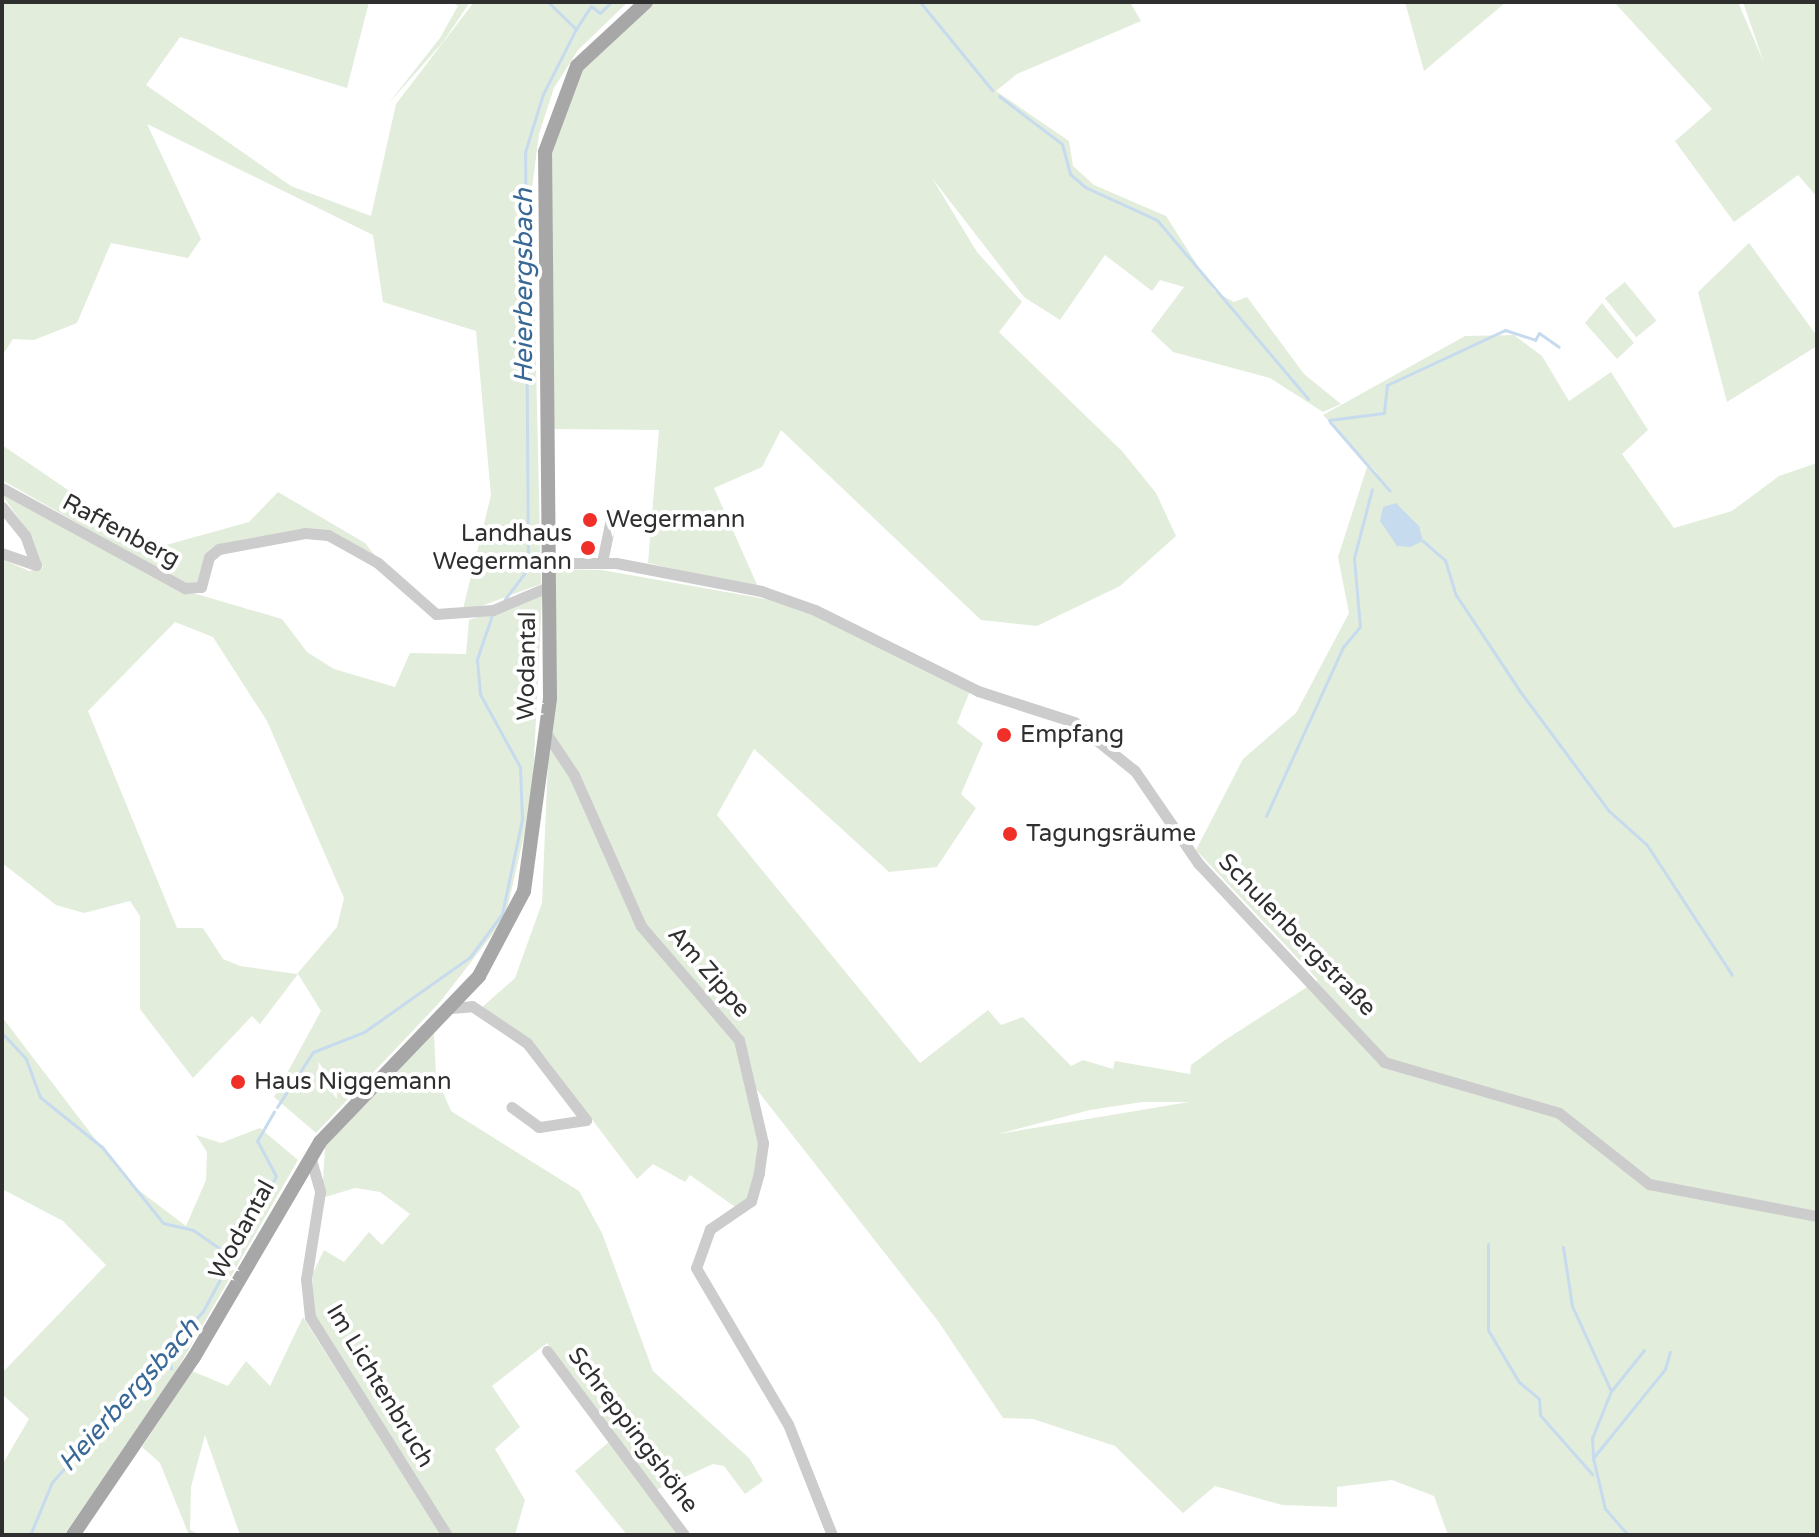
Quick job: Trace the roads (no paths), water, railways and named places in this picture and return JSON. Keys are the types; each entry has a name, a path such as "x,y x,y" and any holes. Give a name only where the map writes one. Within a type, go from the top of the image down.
{"main road":[{"name":"Wodantal","path":"73,1535 187,1368 310,1156 368,1086 451,1008 500,945 524,891 548,736 550,586 545,152 577,66 646,2"}],"street":[{"name":"Raffenberg","path":"2,488 185,588 201,587 209,557 219,549 305,533 328,535 378,563 436,614 493,610 550,586"},
{"path":"2,507 33,548 36,565 2,553"},
{"path":"602,562 612,514"},
{"name":"Schulenbergstraße","path":"549,563 602,562 795,601 978,691 1074,722 1135,771 1198,863 1384,1062 1559,1113 1649,1184 1817,1216"},
{"name":"Am Zippe","path":"548,736 574,775 641,926 739,1040 763,1143 759,1173 751,1201 710,1229 696,1268 792,1432 832,1535"},
{"path":"451,1008 472,1006 527,1043 586,1120 539,1127 511,1107"},
{"name":"Im Lichtenbruch","path":"310,1156 320,1192 306,1279 310,1317 447,1535"},
{"name":"Schreppingshöhe","path":"547,1351 684,1535"}],"water":[{"path":"1396,503 1419,526 1423,541 1410,547 1397,546 1380,521 1383,507"}],"waterway":[{"path":"548,2 576,29"},
{"name":"Heierbergsbach","path":"505,599 528,569 525,152 543,94 576,29 591,6 600,13 611,2"},
{"path":"920,2 992,90"},
{"path":"999,96 1062,144 1070,174 1085,187 1157,220 1308,399"},
{"path":"1329,420 1384,413 1387,385 1505,330 1535,340 1539,333 1559,347"},
{"path":"1330,422 1390,491"},
{"path":"1266,816 1343,647 1360,627 1354,558 1372,489"},
{"path":"1423,541 1445,560 1456,595 1519,690 1609,811 1647,845 1732,975"},
{"name":"Heierbergsbach","path":"277,1107 313,1052 364,1032 470,957 502,914 522,819 520,767 480,694 477,659 492,615"},
{"name":"Heierbergsbach","path":"2,1033 26,1059 40,1097 102,1147 163,1223 193,1230 232,1257 203,1311 52,1482 30,1535"},
{"name":"Heierbergsbach","path":"235,1251 276,1176 257,1141 274,1112"},
{"path":"1488,1244 1488,1330 1519,1382 1539,1399 1540,1415 1592,1474"},
{"path":"1563,1247 1572,1306 1611,1391 1592,1438 1593,1458"},
{"path":"166,1349 171,1368"},
{"path":"1612,1390 1644,1350"},
{"path":"1628,1535 1605,1509 1593,1458 1665,1369 1670,1352"}],"place":[{"name":"Wegermann","path":"590,520"},
{"name":"Landhaus Wegermann","path":"588,548"},
{"name":"Empfang","path":"1004,735"},
{"name":"Tagungsräume","path":"1010,834"},
{"name":"Haus Niggemann","path":"238,1082"}]}
